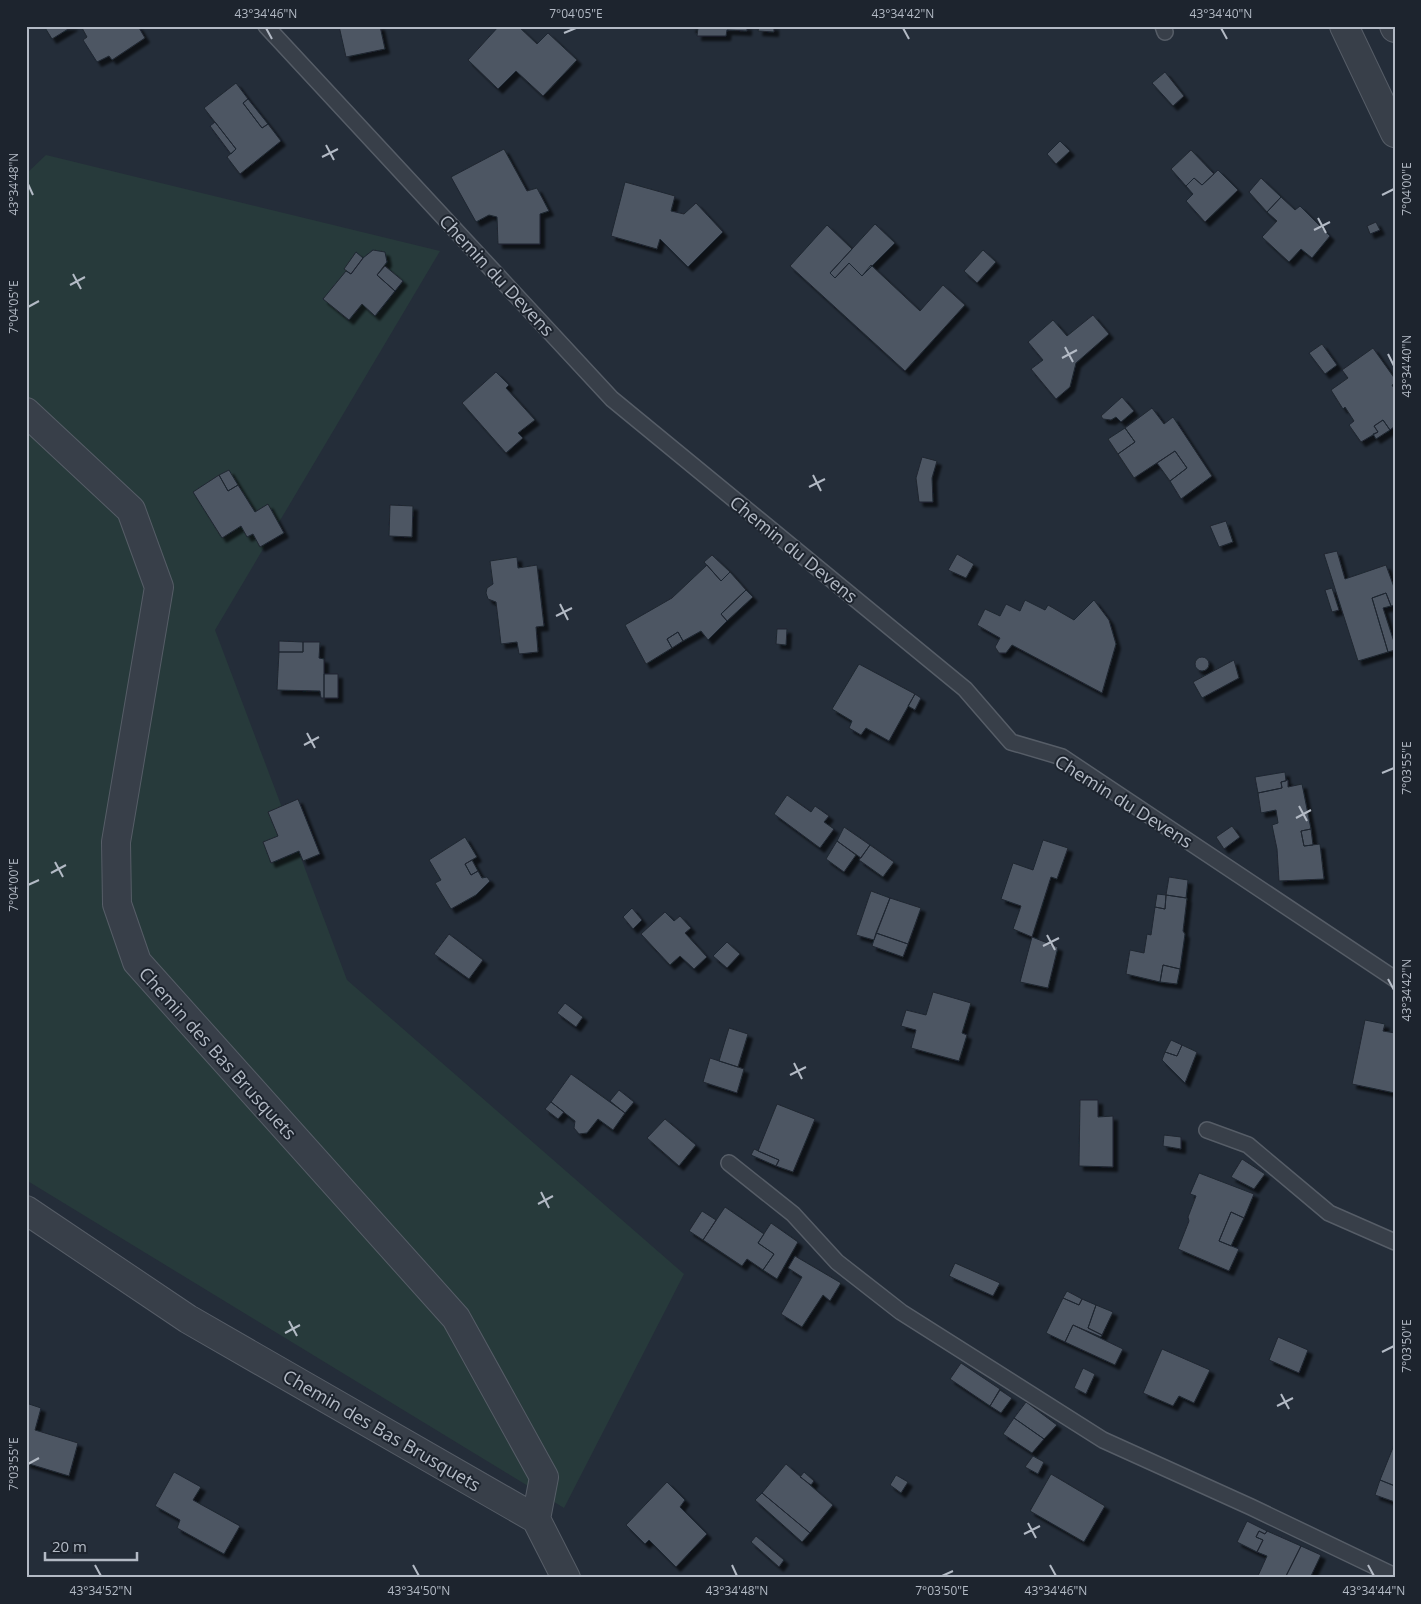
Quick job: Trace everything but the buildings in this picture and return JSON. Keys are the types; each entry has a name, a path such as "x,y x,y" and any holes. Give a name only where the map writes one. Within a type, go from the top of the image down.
{"street":[{"path":"1344,26 1387,97 1395,133"},
{"name":"Chemin des Bas Brusquets","path":"26,412 131,510 159,586 116,842 117,904 136,962 456,1318 544,1477 536,1519 188,1319 26,1210"},
{"path":"536,1519 566,1578"}],"lane":[{"name":"Chemin du Devens","path":"266,26 612,400 965,689 1011,742 1062,758 1395,979"},
{"path":"1207,1130 1248,1145 1329,1213 1395,1242"},
{"path":"729,1163 793,1214 837,1262 901,1312 1103,1440 1251,1507 1395,1576"}],"shaded area":[{"path":"46,155 440,251 215,630 347,980 684,1274 564,1508 26,1180 26,174"}]}
